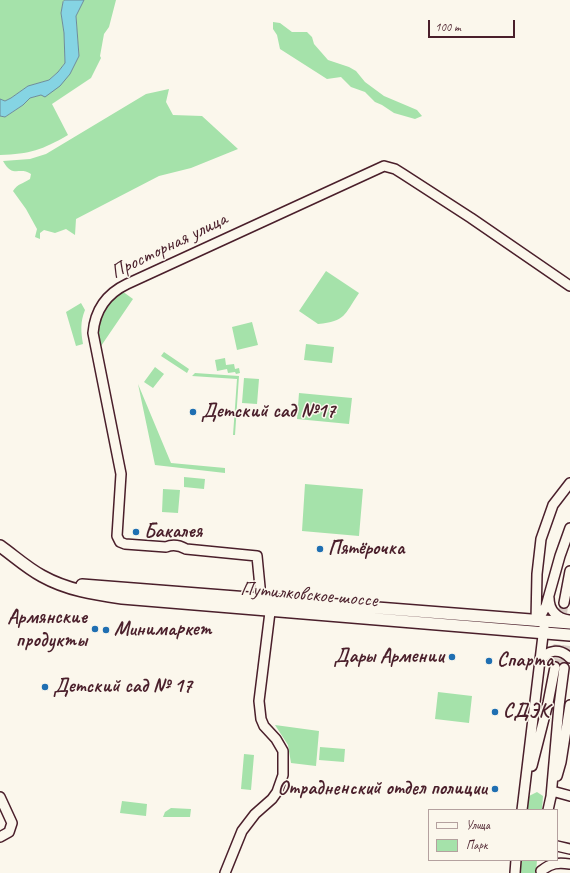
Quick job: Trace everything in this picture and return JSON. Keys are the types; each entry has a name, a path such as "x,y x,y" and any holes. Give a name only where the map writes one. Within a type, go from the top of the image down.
{"main road":[{"name":"Путилковское шоссе","path":"0,546 48,579 70,588 98,595 122,598 258,604 570,624"},
{"name":"Путилковское шоссе","path":"271,606 538,623 570,635"}],"street":[{"name":"Просторная улица","path":"258,604 260,586 257,556 186,549 180,546 170,545 166,547 125,544 120,542 117,536 121,474 93,333 93,324 97,312 110,294 140,278 384,166 390,166 403,174 471,218 570,286"},
{"path":"522,809 540,663 537,574 542,539 553,505 570,483"},
{"path":"538,623 549,597 560,556 570,528"},
{"path":"564,603 570,571"},
{"path":"549,597 553,613 560,618 570,620"},
{"path":"225,873 242,831 255,814 272,799 277,792 284,775 282,748 264,726 259,713 259,701 271,606"},
{"path":"540,663 542,658 551,651 562,652 570,658"},
{"path":"523,797 548,703 560,667 559,706 552,794"},
{"path":"548,809 560,762 570,705"},
{"path":"552,794 570,796"},
{"path":"0,797 12,823 9,832 0,837"},
{"path":"558,846 570,849"},
{"path":"515,873 516,861"},
{"path":"541,872 542,861"},
{"path":"541,872 547,866 552,864 562,862 570,864"}],"green space":[{"path":"0,0 65,0 63,2 61,13 64,33 65,63 49,80 28,86 5,101 0,99"},
{"path":"84,0 116,0 109,27 104,34 100,56 101,58 91,78 52,104 68,135 43,148 20,154 0,155 0,116 5,117 23,105 30,98 41,95 70,74 79,56 76,16"},
{"path":"273,22 280,23 292,32 307,32 312,37 314,44 328,60 356,71 365,82 384,96 417,110 422,116 415,119 394,113 375,102 365,92 351,87 341,77 327,79 280,49 277,35 273,29"},
{"path":"169,89 166,102 173,115 202,116 238,149 191,168 159,176 76,219 75,235 66,229 55,233 44,230 40,233 40,239 35,237 37,229 26,209 13,191 19,185 30,179 31,174 23,171 10,170 3,161 30,159 46,154 146,94"},
{"path":"326,271 359,293 343,316 334,321 318,324 299,311"},
{"path":"122,291 133,299 99,349 97,331 100,316 108,303"},
{"path":"81,303 85,310 81,327 83,344 76,346 66,312"},
{"path":"252,322 258,345 237,350 232,327"},
{"path":"306,344 334,347 332,363 304,360"},
{"path":"164,352 189,369 187,373 161,356"},
{"path":"225,358 226,365 234,364 235,369 239,368 240,373 228,373 227,369 217,371 215,360"},
{"path":"155,367 164,374 153,388 144,382"},
{"path":"195,373 239,376 235,435 233,435 237,379 192,376"},
{"path":"244,378 259,379 257,404 242,403"},
{"path":"138,384 171,463 225,468 225,473 155,465"},
{"path":"299,393 352,398 349,424 297,419"},
{"path":"184,477 205,479 204,489 184,487"},
{"path":"305,484 363,489 359,536 302,531"},
{"path":"163,489 180,490 178,513 162,512"},
{"path":"438,692 472,696 469,723 435,719"},
{"path":"275,725 319,731 316,766 291,763 288,745"},
{"path":"320,747 345,749 344,762 319,760"},
{"path":"244,754 254,755 251,790 241,789"},
{"path":"537,792 543,796 542,809 526,809 529,796"},
{"path":"122,801 147,804 146,816 120,813"},
{"path":"171,808 191,809 190,817 163,817 165,812"},
{"path":"521,861 537,861 536,873 520,873"}],"water":[{"path":"65,0 84,0 76,16 79,56 70,74 60,86 45,97 41,95 30,98 23,105 5,117 0,116 0,99 5,101 28,86 49,80 65,63 64,33 61,13 63,2"}],"tunnel":[{"path":"555,667 564,603"},
{"path":"564,668 570,624"}],"place":[{"name":"Детский сад №17","path":"193,412"},
{"name":"Бакалея","path":"136,532"},
{"name":"Пятёрочка","path":"320,549"},
{"name":"Армянские продукты","path":"95,629"},
{"name":"Минимаркет","path":"106,630"},
{"name":"Дары Армении","path":"452,657"},
{"name":"Спарта","path":"489,661"},
{"name":"Детский сад № 17","path":"45,687"},
{"name":"СДЭК","path":"495,712"},
{"name":"Отрадненский отдел полиции","path":"495,789"}]}
